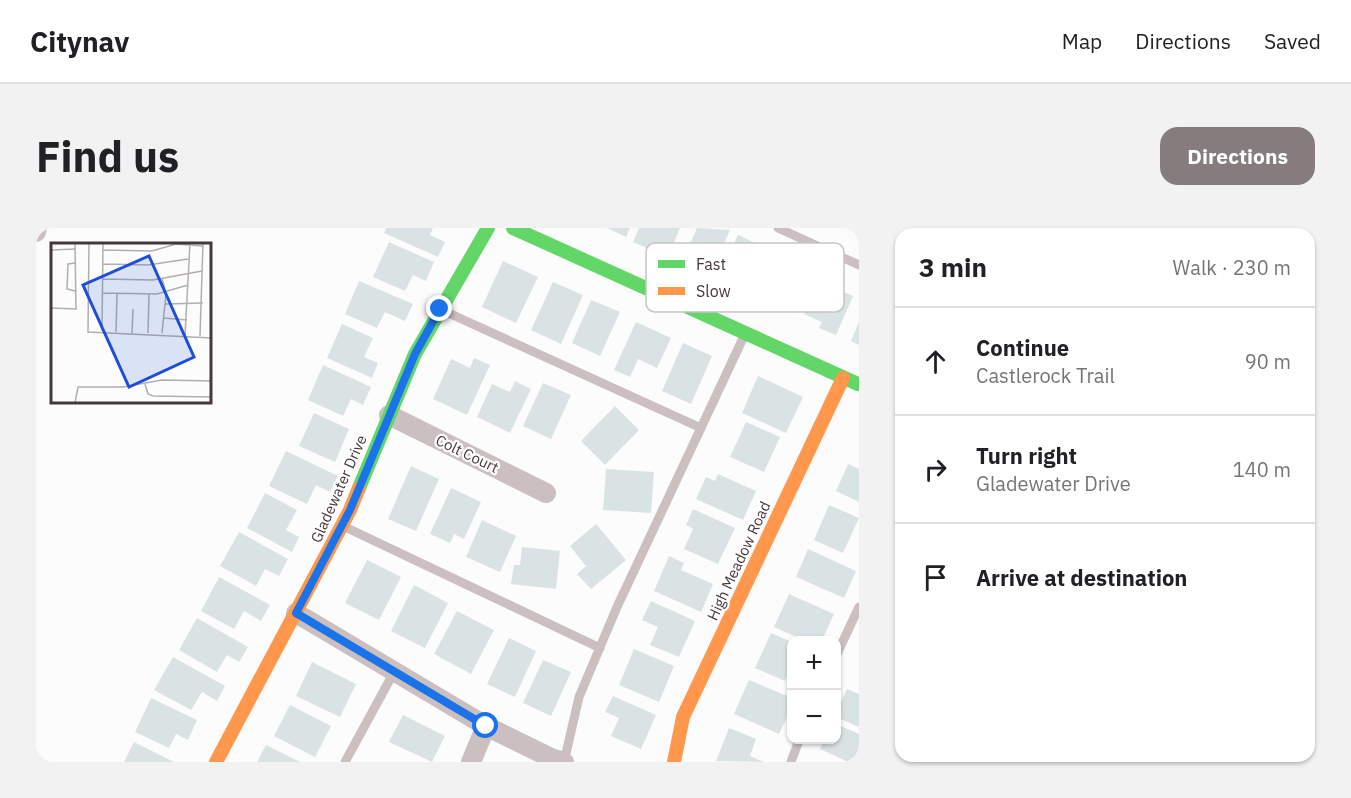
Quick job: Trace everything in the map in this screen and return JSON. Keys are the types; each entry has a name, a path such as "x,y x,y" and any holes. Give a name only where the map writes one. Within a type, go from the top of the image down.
{"street":[{"path":"36,232 38,228"},
{"name":"Gladewater Drive","path":"216,762 342,525 415,354 488,228"},
{"path":"513,228 646,288"},
{"path":"699,312 859,385"},
{"name":"High Meadow Road","path":"674,762 683,717 843,378"},
{"name":"Colt Court","path":"389,416 546,493"},
{"path":"296,613 486,726 551,758 564,762"},
{"path":"471,762 486,726"}],"lane":[{"path":"778,228 811,243"},
{"path":"844,258 859,265"},
{"path":"440,309 701,428"},
{"path":"564,762 579,697 617,607 745,333"},
{"path":"342,525 600,648"},
{"path":"841,647 859,607"},
{"path":"345,762 394,672"},
{"path":"791,762 798,744"}],"building":[{"path":"386,228 433,228 430,235 445,242 438,257 384,233"},
{"path":"607,228 630,228 626,237"},
{"path":"639,228 680,228 674,243 646,243 646,248 633,242"},
{"path":"697,228 730,230 724,243 690,243"},
{"path":"738,235 755,243 734,243"},
{"path":"389,242 434,262 426,281 413,275 405,291 373,277"},
{"path":"503,261 538,277 516,323 482,307"},
{"path":"359,281 413,304 405,321 385,312 377,328 345,314"},
{"path":"553,282 583,295 561,344 531,330"},
{"path":"844,292 853,296 836,335 819,328 822,322 804,314 805,312 844,312"},
{"path":"591,300 620,312 600,356 572,343"},
{"path":"636,322 671,338 657,368 638,359 630,377 614,370"},
{"path":"859,322 859,345 851,341"},
{"path":"342,324 373,338 364,357 378,363 372,378 327,358"},
{"path":"683,343 712,356 691,404 662,391"},
{"path":"474,358 490,365 467,415 433,399 451,359 470,368"},
{"path":"323,365 371,387 363,405 351,399 343,416 308,400"},
{"path":"758,376 803,397 786,433 742,413"},
{"path":"515,381 531,389 510,433 477,417 492,384 510,392"},
{"path":"543,383 571,395 551,439 523,426"},
{"path":"615,406 639,430 605,465 581,441"},
{"path":"314,413 349,429 335,462 299,446"},
{"path":"746,422 780,437 764,472 730,457"},
{"path":"286,451 338,476 330,492 316,485 307,504 269,486"},
{"path":"848,464 859,469 859,502 836,491"},
{"path":"411,466 439,479 416,531 388,519"},
{"path":"606,469 654,472 651,513 603,510"},
{"path":"718,474 756,491 743,520 696,499 706,477 715,481"},
{"path":"451,488 481,502 464,539 454,534 450,543 430,534"},
{"path":"265,493 297,510 286,530 299,537 292,552 247,528"},
{"path":"829,505 859,518 843,553 814,540"},
{"path":"693,509 735,528 718,564 684,549 693,529 686,525"},
{"path":"482,520 516,536 500,572 466,557"},
{"path":"596,524 626,560 591,589 577,574 586,566 570,546"},
{"path":"239,532 288,559 279,576 265,569 256,586 220,566"},
{"path":"522,547 560,551 556,589 511,584 514,565 520,565"},
{"path":"808,549 856,571 844,598 796,577"},
{"path":"669,556 684,563 681,570 713,584 701,612 654,591"},
{"path":"367,560 401,577 379,620 345,603"},
{"path":"219,577 270,605 261,621 244,611 234,629 201,611"},
{"path":"414,585 448,603 425,648 391,631"},
{"path":"789,594 834,614 824,636 794,636 774,627"},
{"path":"651,601 695,621 679,657 650,645 658,627 642,620"},
{"path":"457,611 494,630 471,674 434,654"},
{"path":"197,618 248,647 239,662 227,655 217,672 179,650"},
{"path":"771,633 787,640 785,681 755,668"},
{"path":"509,638 536,651 515,697 487,684"},
{"path":"634,649 674,666 659,702 619,685"},
{"path":"173,657 225,686 217,701 202,692 191,710 154,690"},
{"path":"543,660 571,672 551,716 523,703"},
{"path":"312,662 356,684 340,717 296,696"},
{"path":"749,680 787,696 787,717 779,734 734,714"},
{"path":"847,689 859,694 859,727 841,719 841,702"},
{"path":"613,696 656,715 641,749 611,736 619,718 605,712"},
{"path":"151,698 197,720 188,740 176,734 169,748 135,732"},
{"path":"290,705 331,726 315,757 274,736"},
{"path":"403,715 445,736 432,762 389,742"},
{"path":"841,726 859,734 859,762 848,762 820,749 822,744 841,744"},
{"path":"729,728 756,739 750,756 764,762 716,761"},
{"path":"134,742 174,762 124,762"},
{"path":"266,745 300,762 257,762"}],"traffic: fast":[{"path":"359,488 415,354 488,228"},
{"path":"513,228 646,288"},
{"path":"699,312 858,384"}],"traffic: slow":[{"path":"674,762 683,717 843,378"},
{"path":"216,762 350,510 359,488"}],"route":[{"path":"440,309 415,354 350,510 296,613 486,726"}]}
